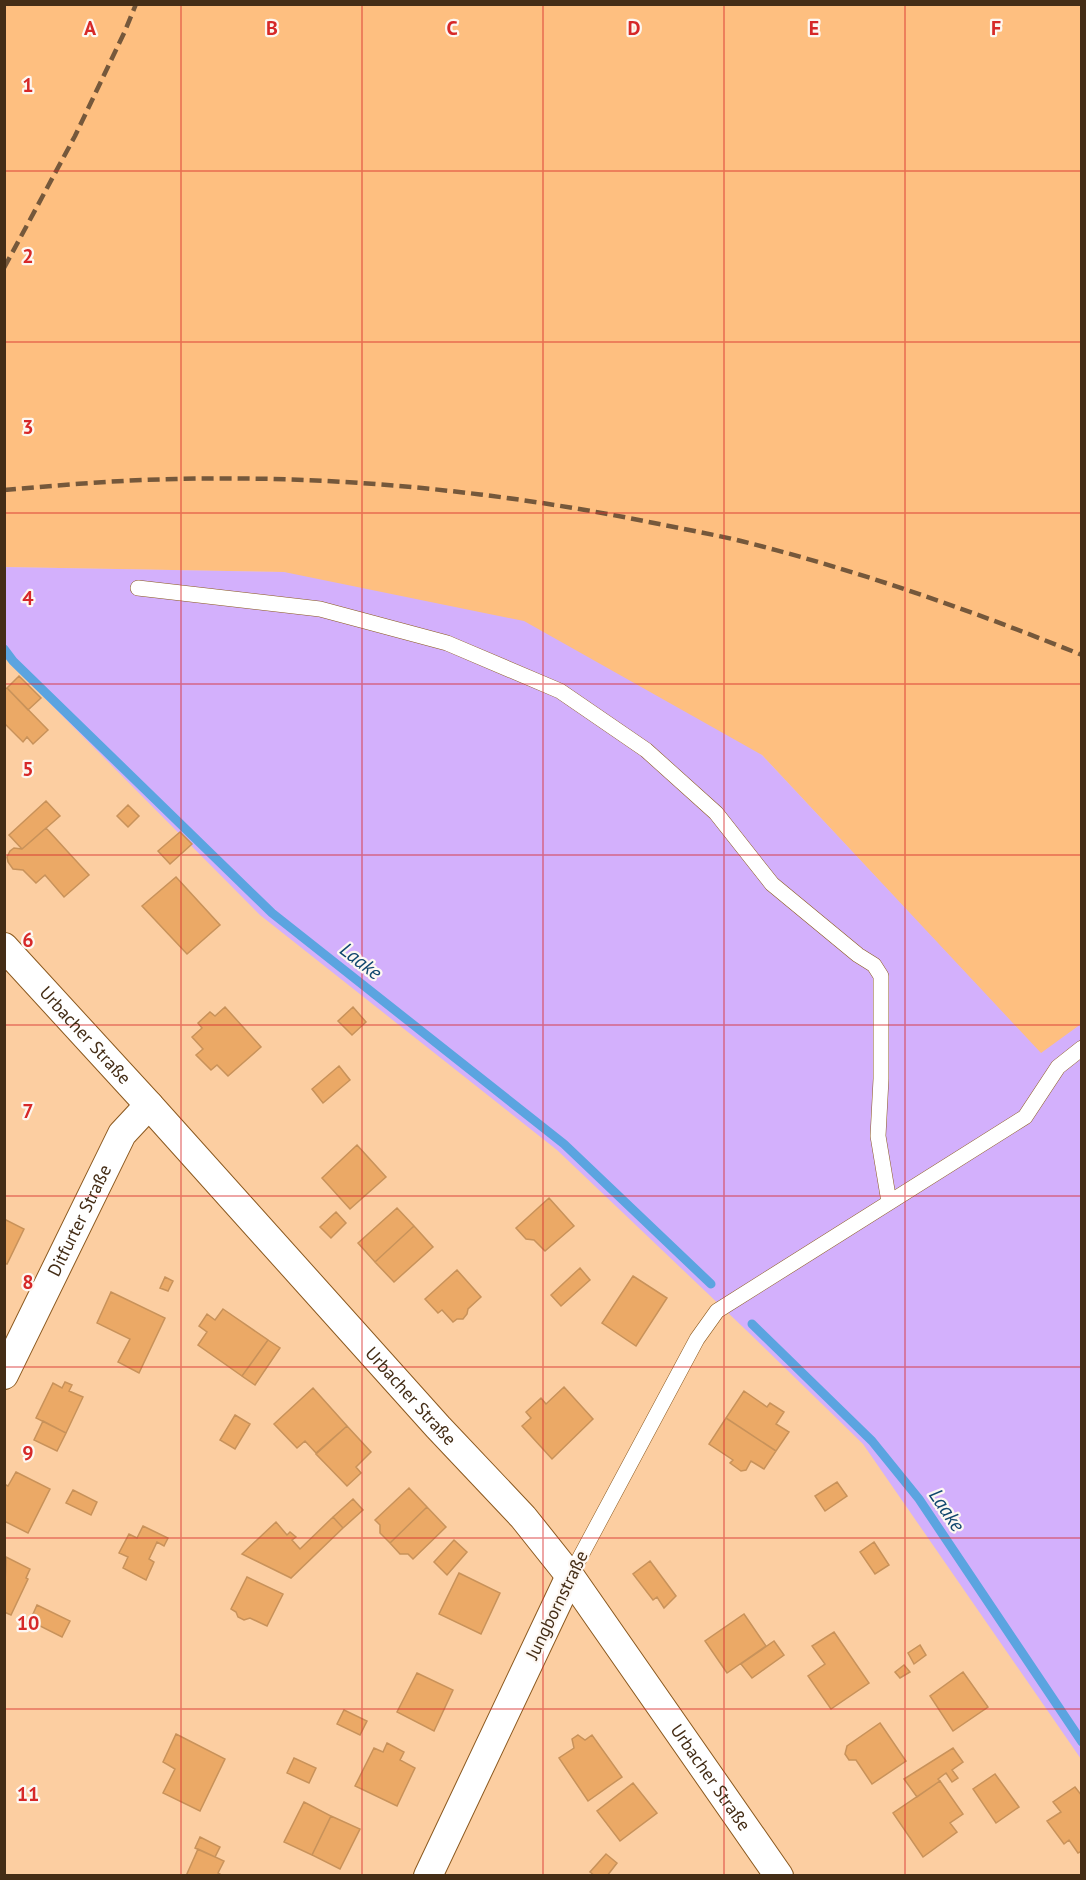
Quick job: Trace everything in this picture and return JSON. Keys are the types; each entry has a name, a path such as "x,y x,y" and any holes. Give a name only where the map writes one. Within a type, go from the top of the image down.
{"street":[{"name":"Urbacher Straße","path":"4,947 149,1105 438,1428 523,1516 570,1576 779,1875"},
{"name":"Ditfurter Straße","path":"4,1375 122,1134 149,1105"},
{"name":"Jungbornstraße","path":"428,1875 570,1576"}],"lane":[{"path":"138,588 320,609 447,643 560,691 646,750 716,813 772,884 858,955 874,965 880,976 881,1079 878,1136 889,1202"},
{"name":"Jungbornstraße","path":"570,1576 697,1339 717,1311 1024,1117 1058,1066 1082,1048"}],"shaded area":[{"path":"5,5 1081,5 1082,1024 1041,1054 762,755 284,572 5,567"},
{"path":"4,567 284,572 524,621 762,755 1041,1053 1081,1024 1081,1759 863,1444 557,1150 260,915 10,663 5,656"}],"building":[{"path":"19,676 41,698 28,710 7,688"},
{"path":"7,688 48,730 33,744 27,737 23,742 4,723 4,690"},
{"path":"46,801 60,816 22,849 9,835"},
{"path":"128,805 139,816 128,827 117,816"},
{"path":"46,828 89,875 64,897 45,875 36,883 23,870 13,869 8,862 7,857 10,851 14,848 22,849"},
{"path":"180,832 192,844 170,864 158,851"},
{"path":"176,877 220,925 187,954 142,906"},
{"path":"225,1007 261,1047 228,1076 217,1065 211,1070 196,1055 203,1049 192,1037 202,1028 198,1023 210,1012 215,1016"},
{"path":"353,1007 366,1022 352,1035 338,1021"},
{"path":"339,1066 350,1080 323,1103 312,1089"},
{"path":"357,1145 386,1177 350,1209 322,1178"},
{"path":"549,1198 574,1226 545,1251 534,1240 526,1239 516,1228"},
{"path":"397,1208 414,1226 375,1262 358,1243"},
{"path":"336,1212 346,1223 331,1238 320,1227"},
{"path":"4,1219 24,1229 7,1264 4,1263"},
{"path":"414,1226 433,1247 394,1282 375,1262"},
{"path":"580,1268 590,1280 561,1306 551,1295"},
{"path":"457,1270 481,1297 468,1309 463,1319 453,1322 442,1310 438,1313 425,1299"},
{"path":"633,1276 667,1298 636,1346 602,1323"},
{"path":"165,1277 173,1281 168,1291 160,1288"},
{"path":"111,1292 165,1318 139,1373 118,1362 130,1339 97,1323"},
{"path":"223,1309 268,1340 242,1376 198,1345 207,1332 199,1326 207,1314 215,1320"},
{"path":"268,1340 280,1348 255,1385 242,1376"},
{"path":"65,1382 72,1385 69,1391 83,1397 66,1433 36,1418 53,1383 62,1388"},
{"path":"564,1387 593,1419 552,1459 522,1426 531,1418 526,1412 541,1398 546,1404"},
{"path":"313,1388 347,1426 316,1453 305,1441 297,1448 274,1424"},
{"path":"744,1391 767,1407 770,1403 784,1412 776,1424 789,1432 776,1451 726,1418"},
{"path":"235,1415 250,1424 235,1449 220,1440"},
{"path":"726,1418 776,1451 764,1469 751,1461 746,1470 741,1471 730,1463 733,1460 709,1444"},
{"path":"43,1421 66,1433 57,1451 34,1440"},
{"path":"347,1426 371,1452 356,1467 361,1473 347,1486 316,1454"},
{"path":"16,1472 50,1489 28,1533 4,1521 4,1484 8,1486"},
{"path":"837,1482 847,1496 825,1511 815,1496"},
{"path":"409,1488 427,1507 390,1543 380,1533 380,1525 375,1520"},
{"path":"73,1490 97,1502 91,1515 66,1503"},
{"path":"353,1499 363,1510 343,1528 333,1517"},
{"path":"427,1507 446,1527 413,1559 408,1554 400,1554 390,1543"},
{"path":"333,1517 343,1528 291,1578 242,1554 276,1522 287,1535 290,1532 296,1537 292,1540 300,1549"},
{"path":"143,1526 168,1538 164,1546 157,1542 149,1559 154,1562 146,1580 123,1568 128,1557 119,1553 129,1534 137,1538"},
{"path":"454,1540 467,1552 447,1575 434,1562"},
{"path":"874,1542 889,1565 875,1574 860,1552"},
{"path":"6,1557 30,1569 26,1578 28,1579 11,1615 4,1612"},
{"path":"650,1561 676,1596 664,1608 657,1597 653,1600 633,1574"},
{"path":"459,1573 500,1593 481,1634 439,1614"},
{"path":"247,1577 283,1594 267,1626 250,1618 244,1620 231,1609"},
{"path":"37,1605 70,1621 62,1637 30,1621"},
{"path":"744,1614 766,1646 727,1673 705,1641"},
{"path":"834,1632 869,1683 831,1709 808,1676 825,1664 812,1646"},
{"path":"774,1641 784,1655 752,1678 741,1664"},
{"path":"920,1645 926,1655 914,1664 908,1653"},
{"path":"904,1665 910,1672 900,1678 895,1672"},
{"path":"963,1672 988,1707 953,1731 930,1696"},
{"path":"417,1673 453,1690 434,1731 397,1712"},
{"path":"344,1710 367,1721 360,1735 337,1724"},
{"path":"880,1723 906,1761 872,1784 856,1760 849,1760 845,1754 847,1746"},
{"path":"176,1734 225,1759 200,1811 163,1793 175,1769 163,1762"},
{"path":"578,1735 585,1740 592,1735 622,1777 588,1801 559,1758 574,1748 572,1739"},
{"path":"387,1743 404,1752 400,1760 415,1768 397,1806 355,1786 374,1748 383,1752"},
{"path":"953,1748 963,1762 952,1770 958,1778 952,1782 946,1773 938,1779 940,1781 917,1797 904,1779"},
{"path":"294,1758 316,1768 309,1783 287,1773"},
{"path":"995,1774 1019,1807 996,1823 973,1789"},
{"path":"940,1781 963,1814 950,1823 957,1832 923,1857 893,1813"},
{"path":"633,1783 657,1813 620,1841 597,1811"},
{"path":"1075,1787 1082,1796 1082,1851 1078,1853 1069,1840 1064,1844 1047,1821 1061,1812 1053,1802"},
{"path":"304,1802 331,1816 312,1855 284,1842"},
{"path":"331,1816 360,1829 340,1869 312,1855"},
{"path":"200,1837 220,1847 215,1857 195,1848"},
{"path":"198,1849 224,1861 218,1873 223,1876 186,1876"},
{"path":"606,1854 617,1863 607,1876 595,1876 590,1872"}],"waterway":[{"name":"Laake","path":"4,649 13,661 272,913 564,1144 711,1284"},
{"name":"Laake","path":"752,1324 872,1441 919,1499 1082,1742"}],"railway":[{"path":"4,268 75,136 136,4"},
{"path":"4,490 90,483 236,478 416,487 536,502 708,534 784,552 913,592 1082,655"}]}
